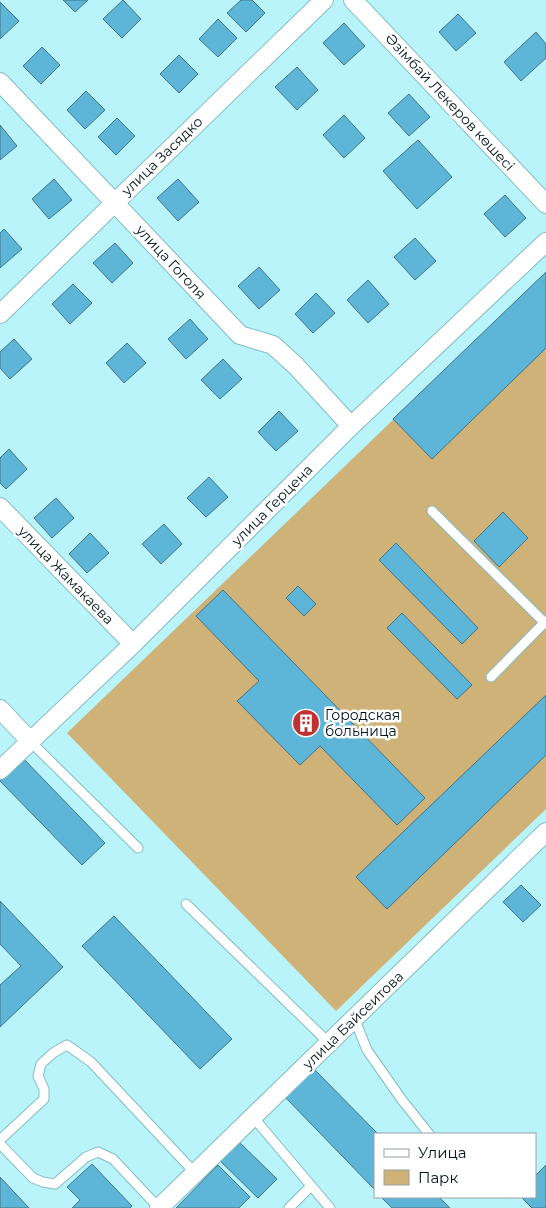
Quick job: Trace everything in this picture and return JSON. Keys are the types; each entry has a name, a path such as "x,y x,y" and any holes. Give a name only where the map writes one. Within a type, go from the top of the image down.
{"street":[{"name":"улица Засядко","path":"0,314 324,0"},
{"name":"Әзімбай Лекеров көшесі","path":"353,0 546,204"},
{"name":"улица Гоголя","path":"0,82 240,335 273,345 296,366 351,426"},
{"name":"улица Герцена","path":"0,770 133,644 351,426 546,242"},
{"name":"улица Жамакаева","path":"0,506 133,644"},
{"path":"0,709 30,741"},
{"name":"улица Байсеитова","path":"159,1208 546,832"}],"lane":[{"path":"432,511 546,623 491,677"},
{"path":"30,741 138,848"},
{"path":"186,904 329,1043"},
{"path":"354,1018 367,1050 402,1100 428,1133"},
{"path":"0,1140 44,1099 44,1089 38,1076 40,1064 53,1053 67,1045 91,1062 195,1173"},
{"path":"253,1117 330,1208"},
{"path":"0,1144 33,1178 55,1184 86,1157 98,1152 113,1158 159,1208"},
{"path":"289,1208 311,1186"}],"green space":[{"path":"546,273 546,809 336,1011 67,733"}],"building":[{"path":"63,0 88,0 75,12"},
{"path":"123,0 141,19 122,38 103,19"},
{"path":"241,0 252,0 265,13 246,32 227,13"},
{"path":"0,2 19,21 0,39"},
{"path":"458,14 476,33 456,51 439,32"},
{"path":"218,19 237,38 218,57 199,39"},
{"path":"344,23 365,46 344,65 323,43"},
{"path":"536,32 546,44 546,58 521,81 504,62"},
{"path":"42,47 60,65 41,84 23,66"},
{"path":"179,55 198,74 179,93 160,74"},
{"path":"297,67 318,90 297,110 275,87"},
{"path":"86,91 105,110 85,129 67,110"},
{"path":"409,94 430,117 409,136 388,113"},
{"path":"344,115 365,138 344,158 323,135"},
{"path":"117,118 135,136 116,155 98,137"},
{"path":"0,125 17,146 0,160"},
{"path":"418,140 452,177 417,209 383,171"},
{"path":"54,179 72,200 49,219 32,199"},
{"path":"178,179 199,202 178,221 157,198"},
{"path":"505,195 526,218 505,237 484,214"},
{"path":"4,229 22,249 0,268 0,233"},
{"path":"415,238 436,261 415,280 394,257"},
{"path":"115,243 133,263 112,283 93,263"},
{"path":"259,267 280,290 259,309 238,286"},
{"path":"546,272 546,348 432,459 393,419"},
{"path":"368,280 389,304 368,323 347,300"},
{"path":"73,284 92,303 70,324 52,304"},
{"path":"316,293 335,313 313,333 295,314"},
{"path":"190,319 208,339 186,359 168,339"},
{"path":"14,339 32,359 10,379 0,368 0,352"},
{"path":"127,343 146,363 124,383 106,363"},
{"path":"223,359 242,379 220,399 201,380"},
{"path":"279,411 298,431 276,451 258,432"},
{"path":"9,449 27,469 6,489 0,483 0,458"},
{"path":"209,477 228,497 206,517 187,498"},
{"path":"56,498 74,518 52,538 34,518"},
{"path":"503,512 528,538 499,567 474,541"},
{"path":"164,524 182,544 161,564 142,544"},
{"path":"90,533 109,553 87,573 69,554"},
{"path":"396,543 478,628 462,644 379,560"},
{"path":"298,586 316,604 304,616 286,598"},
{"name":"Городская больница","path":"223,590 425,798 397,825 320,746 300,765 237,701 259,681 196,616"},
{"path":"402,613 472,685 457,699 387,628"},
{"path":"546,695 546,755 387,909 356,877"},
{"path":"19,754 105,843 82,865 0,781 0,772"},
{"path":"521,885 541,905 523,922 503,902"},
{"path":"0,901 63,967 0,1027 0,985 21,966 0,944"},
{"path":"114,916 232,1039 200,1069 82,946"},
{"path":"314,1069 377,1133 374,1133 374,1189 285,1097"},
{"path":"235,1138 277,1179 258,1198 216,1157"},
{"path":"92,1164 132,1206 130,1208 72,1208 80,1200 67,1187"},
{"path":"218,1165 250,1197 239,1208 176,1208"},
{"path":"546,1165 546,1208 532,1208 522,1198 536,1198 536,1175"},
{"path":"0,1177 29,1208 0,1208"},
{"path":"382,1198 440,1198 450,1208 392,1208"}],"place":[{"name":"Городская больница","path":"306,723"}]}
